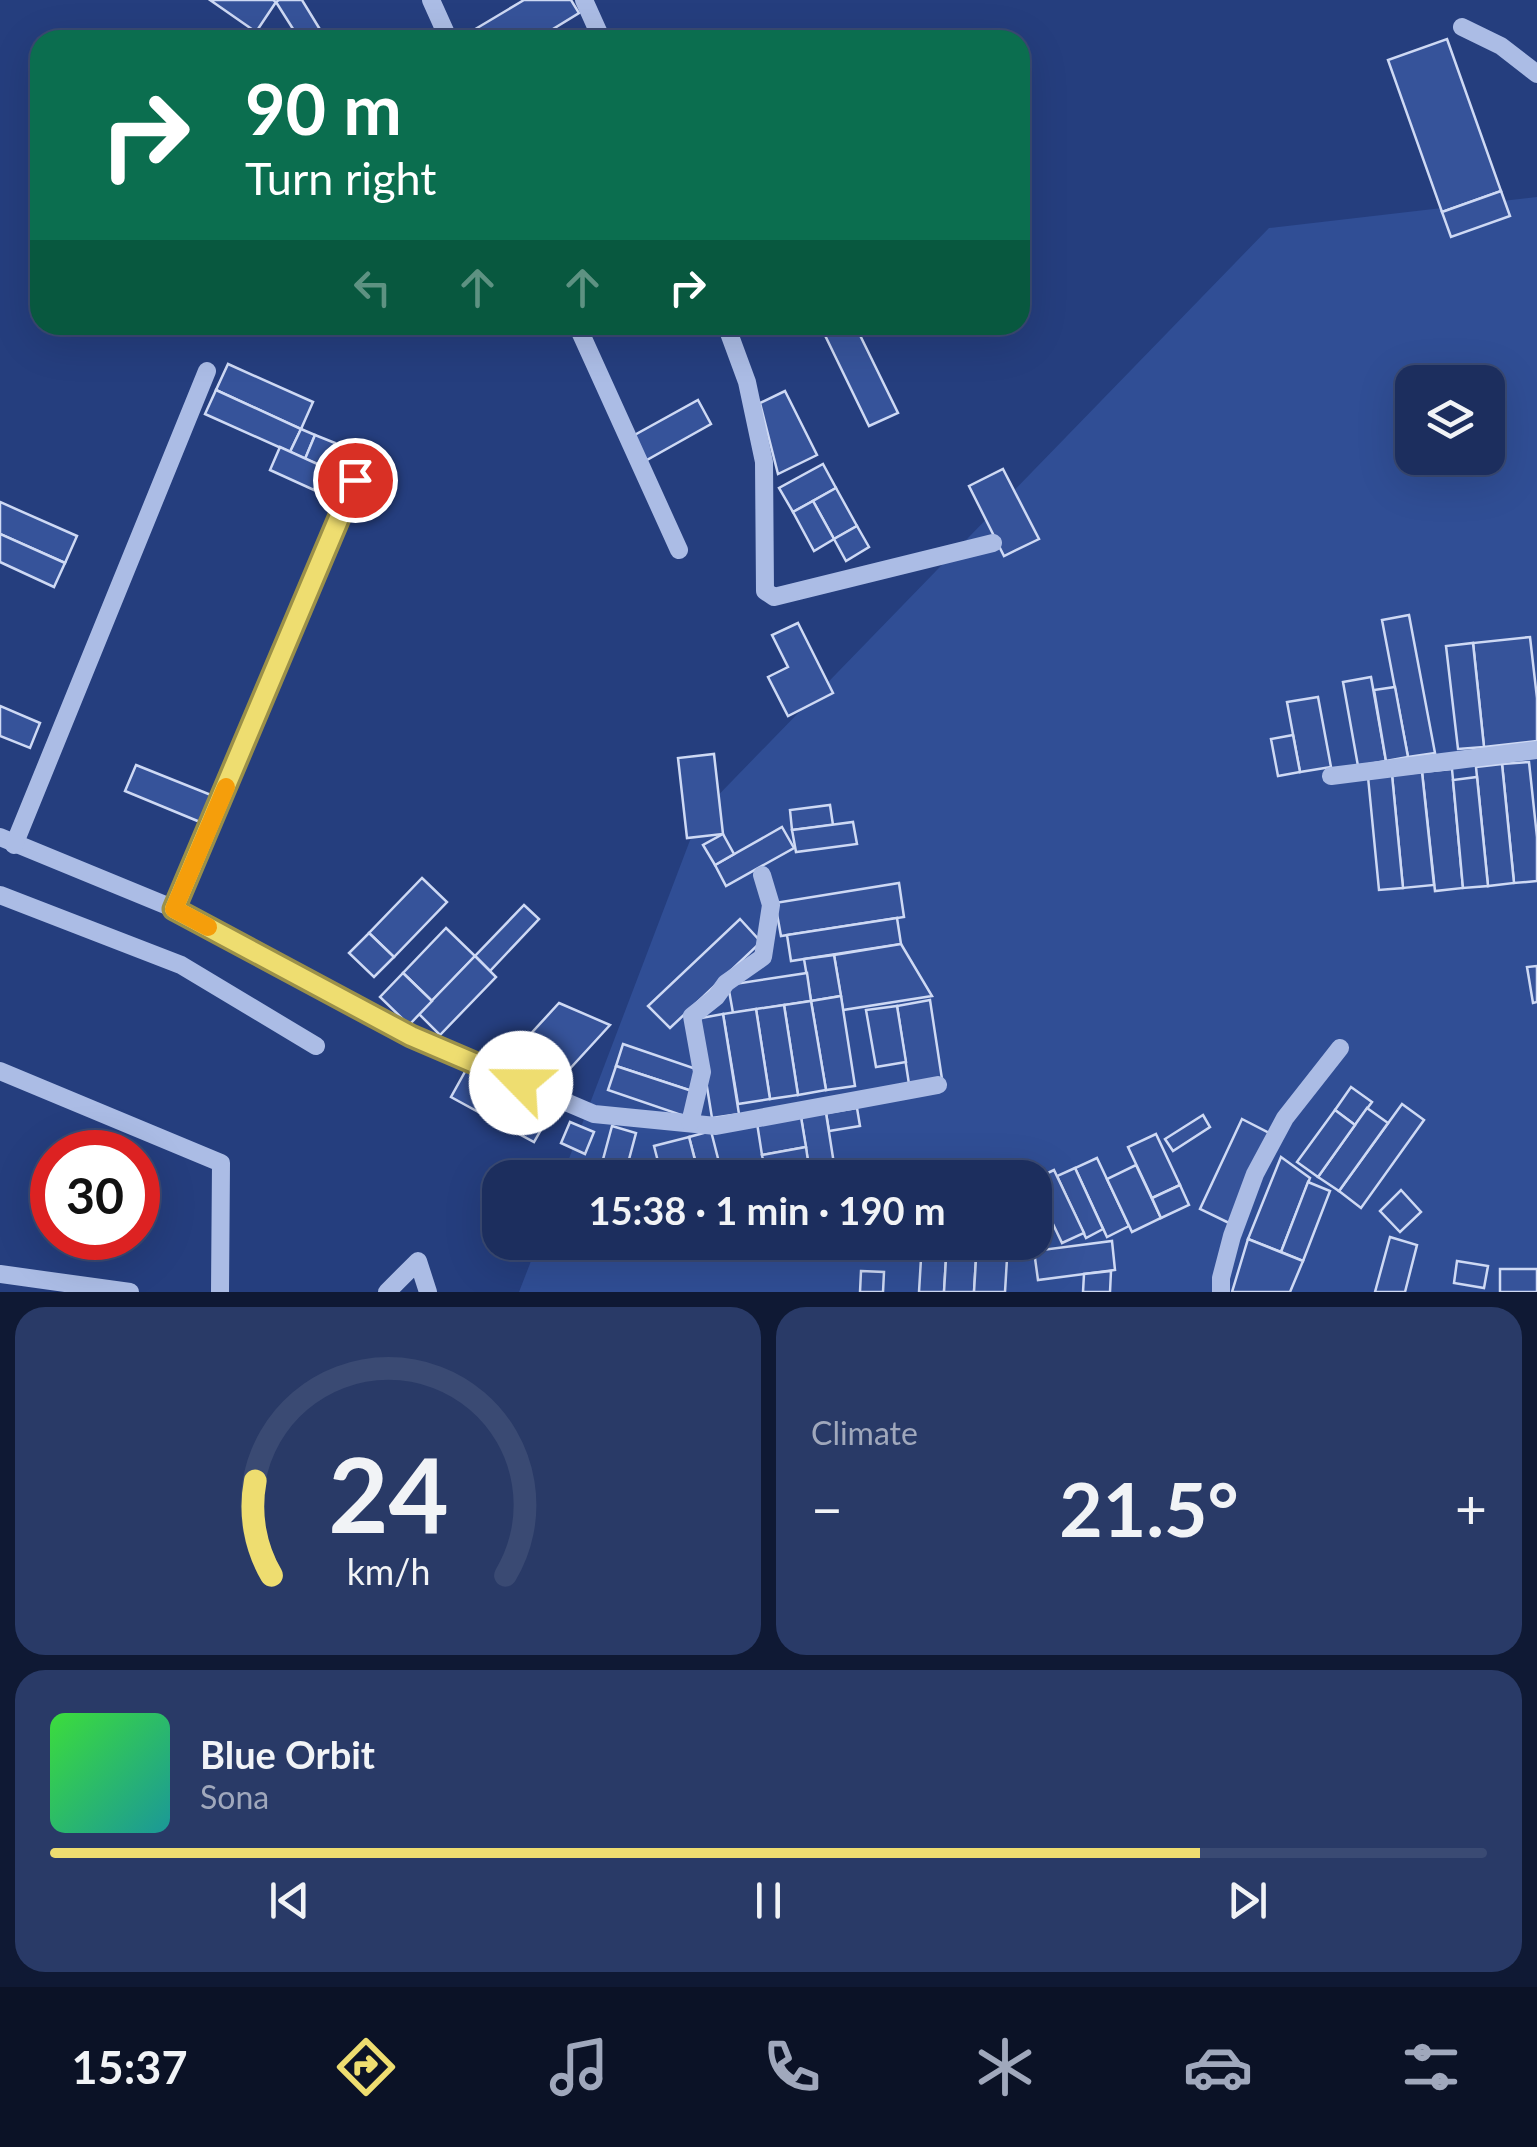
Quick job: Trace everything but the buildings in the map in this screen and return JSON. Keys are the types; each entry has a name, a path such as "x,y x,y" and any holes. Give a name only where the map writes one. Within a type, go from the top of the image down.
{"street":[{"path":"430,0 444,30"},
{"path":"584,0 598,30"},
{"path":"1462,27 1501,46 1537,74"},
{"path":"582,335 679,550"},
{"path":"730,335 747,382 764,462 766,590 774,597 992,544"},
{"path":"208,371 7,841 174,909 411,1036 594,1114 716,1126 938,1085"},
{"path":"174,909 355,480"},
{"path":"1331,776 1537,750"},
{"path":"690,1124 702,1072 692,1016 716,998 726,983 763,957 771,905 762,875"},
{"path":"0,894 181,965 316,1046"},
{"path":"1222,1292 1228,1250 1254,1174 1285,1118 1340,1048"},
{"path":"0,1071 221,1163 220,1292"},
{"path":"388,1292 418,1260 428,1292"},
{"path":"0,1274 130,1292"}],"shaded area":[{"path":"1537,197 1537,1292 519,1292 531,1260 1052,1260 1052,1160 568,1160 700,814 1269,228"}],"slow traffic":[{"path":"208,927 174,909 226,787"}],"route":[{"path":"355,480 174,909 411,1036 521,1083"}]}
